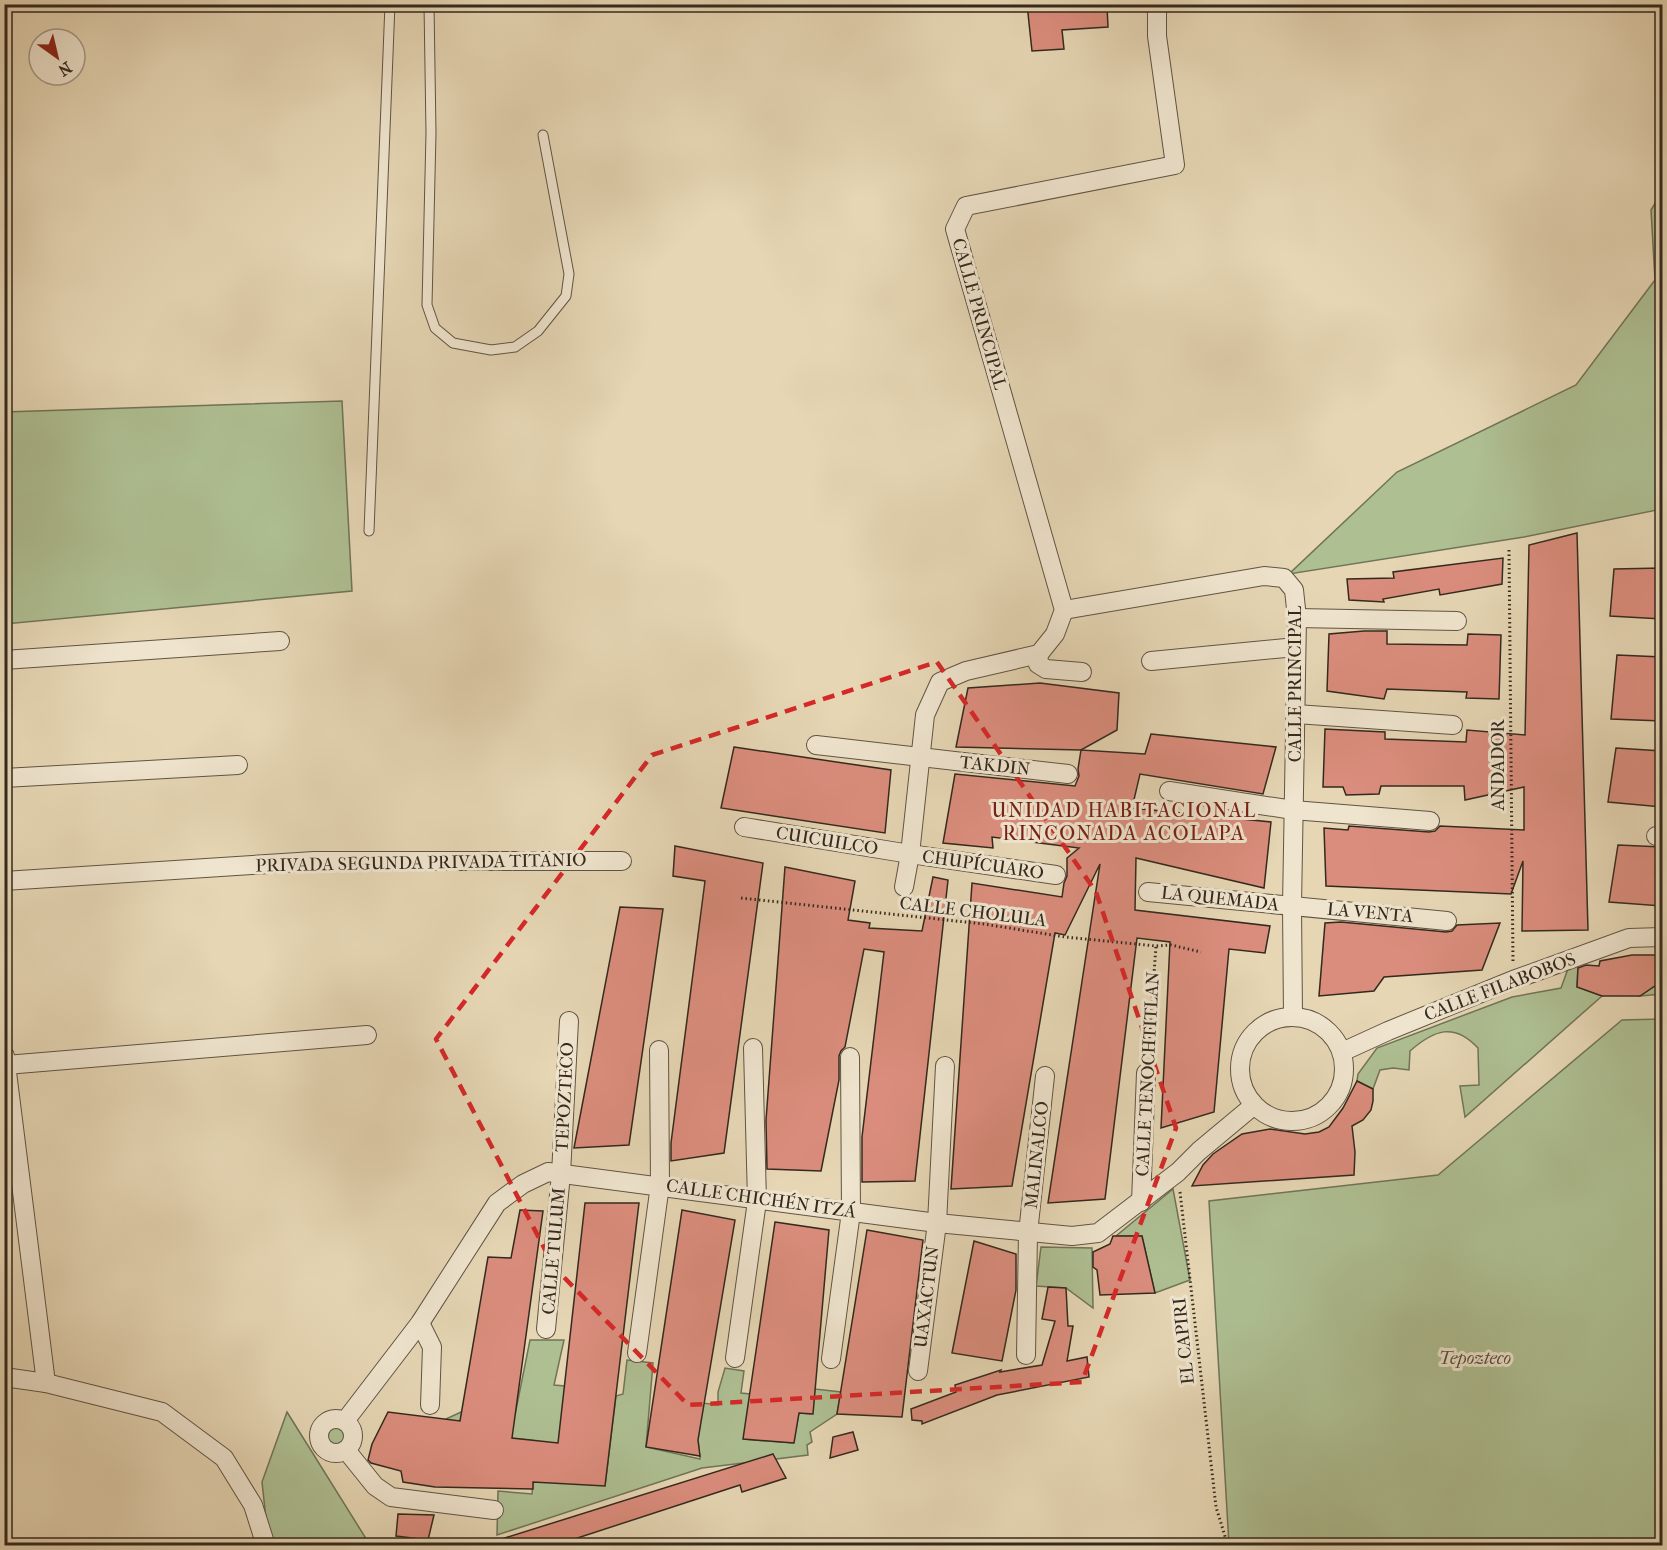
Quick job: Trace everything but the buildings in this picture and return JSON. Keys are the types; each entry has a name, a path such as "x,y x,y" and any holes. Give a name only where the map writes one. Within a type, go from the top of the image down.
{"street":[{"name":"CALLE PRINCIPAL","path":"1157,4 1157,36 1175,165 966,206 955,229 1064,610 1264,576 1284,578 1294,590 1297,618 1292,906 1293,1016"},
{"path":"1064,610 1055,634 1039,654 1038,664 1046,669 1082,672"},
{"path":"1297,618 1457,621"},
{"path":"4,660 280,641"},
{"path":"1151,661 1296,646"},
{"path":"904,887 910,854 925,716 940,682 966,671 1039,654"},
{"path":"1296,714 1453,725"},
{"name":"TAKDIN","path":"816,745 1068,774"},
{"path":"4,778 238,765"},
{"path":"1169,791 1293,810 1430,821"},
{"name":"CUICUILCO","path":"744,827 910,854"},
{"name":"CHUPÍCUARO","path":"910,854 1056,875"},
{"name":"PRIVADA SEGUNDA PRIVADA TITANIO","path":"4,881 314,861 622,861"},
{"name":"LA QUEMADA","path":"1148,892 1292,906"},
{"name":"LA VENTA","path":"1292,906 1447,921"},
{"name":"CALLE FILABOBOS","path":"1342,1052 1513,980 1629,938 1662,937"},
{"path":"1293,1016 1314,1021 1331,1034 1342,1052 1344,1075 1336,1097 1319,1114 1297,1122 1273,1119 1253,1106 1241,1084 1239,1059 1250,1037 1269,1021 1293,1016"},
{"name":"TEPOZTECO","path":"561,1174 569,1021"},
{"path":"46,1383 5,1060 368,1035"},
{"path":"735,1358 757,1201 753,1048"},
{"path":"637,1353 660,1185 659,1050"},
{"path":"831,1359 851,1212 850,1057"},
{"name":"UAXACTUN","path":"918,1371 937,1223 945,1066"},
{"name":"CALLE TENOCHTITLAN","path":"1141,1202 1146,1073"},
{"name":"MALINALCO","path":"1026,1355 1028,1233 1045,1076"},
{"name":"CALLE CHICHÉN ITZÁ","path":"345,1422 420,1323 497,1203 523,1184 548,1172 937,1223 1072,1236 1098,1233 1178,1172 1199,1151 1253,1106"},
{"name":"CALLE TULUM","path":"546,1329 561,1174"},
{"path":"420,1323 432,1347 430,1405"},
{"path":"4,1377 46,1383 162,1412 224,1458 254,1505 266,1545"},
{"path":"336,1419 345,1422 351,1427 353,1436 351,1444 346,1450 338,1453 328,1452 321,1446 319,1437 321,1428 327,1421 336,1419"},
{"path":"346,1450 375,1486 391,1497 494,1510"}],"lane":[{"path":"369,531 390,4"},
{"path":"429,4 431,133 427,305 435,328 453,343 491,350 515,347 538,331 566,296 569,274 543,135"}],"path":[{"name":"ANDADOR","path":"1509,550 1513,980"},
{"name":"CALLE CHOLULA","path":"741,898 984,924 1065,937 1156,946 1171,945 1201,952"},
{"name":"CALLE TENOCHTITLAN","path":"1146,1073 1156,946"},
{"name":"EL CAPIRI","path":"1178,1172 1216,1507 1228,1545"}],"highlighted area":[{"path":"937,662 1096,892 1176,1128 1082,1382 688,1405 554,1267 436,1039 652,755"}],"green space":[{"path":"1662,192 1662,509 1524,537 1289,574 1397,472 1576,385 1655,280 1651,210"},
{"path":"342,401 352,591 5,624 5,412"},
{"path":"1578,964 1577,987 1602,996 1465,1117 1460,1086 1479,1085 1478,1048 1461,1035 1452,1032 1444,1032 1427,1038 1410,1051 1409,1070 1393,1068 1380,1070 1373,1089 1357,1081 1358,1074 1377,1048 1512,997 1561,988 1569,966"},
{"path":"1662,981 1662,994 1640,996"},
{"name":"Tepozteco","path":"1662,1019 1662,1545 1229,1545 1209,1201 1438,1175 1622,1020"},
{"path":"1173,1189 1190,1280 1155,1293 1142,1236 1116,1236"},
{"path":"1041,1247 1092,1248 1093,1308 1066,1288 1036,1286"},
{"path":"530,1340 564,1340 554,1385 565,1386 605,1486 616,1396 623,1394 627,1360 653,1363 646,1447 700,1459 698,1440 703,1403 718,1405 718,1392 725,1368 744,1371 741,1393 750,1394 744,1439 793,1443 799,1413 811,1414 815,1389 841,1392 837,1414 810,1432 812,1442 807,1445 808,1455 702,1468 497,1535 498,1491 532,1494 536,1441 446,1431 446,1419 461,1412 515,1415"},
{"path":"287,1412 370,1545 271,1545 268,1537 262,1482"},
{"path":"334,1426 348,1430 347,1439 342,1445 333,1444 325,1437 325,1430"}],"district":[{"name":"UNIDAD HABITACIONAL RINCONADA ACOLAPA","path":"1124,822"}]}
